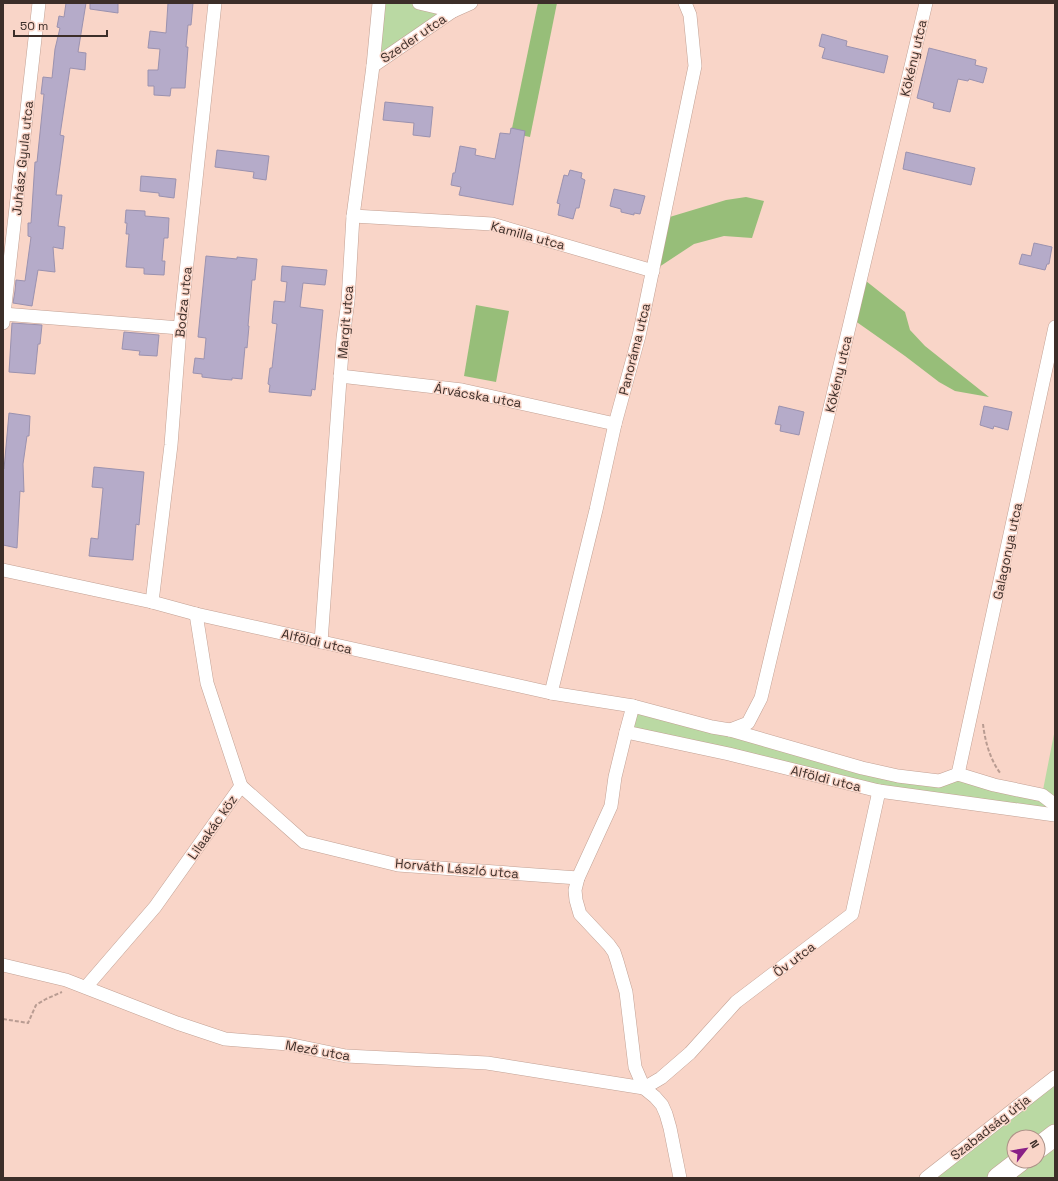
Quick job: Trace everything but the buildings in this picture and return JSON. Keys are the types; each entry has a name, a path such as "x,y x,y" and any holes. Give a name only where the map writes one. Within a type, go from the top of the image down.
{"main road":[{"path":"1046,1142 1055,1135"},
{"path":"998,1178 1010,1169"}],"street":[{"name":"Juhász Gyula utca","path":"39,3 3,317 180,328"},
{"name":"Bodza utca","path":"152,602 171,445 180,328 215,3"},
{"name":"Margit utca","path":"321,642 343,338 348,301 353,216 373,66 378,3"},
{"name":"Szeder utca","path":"419,3 453,11"},
{"name":"Szeder utca","path":"373,66 453,11 471,3"},
{"name":"Panoráma utca","path":"551,693 596,510 615,424 639,336 694,66 690,15 685,3"},
{"name":"Kökény utca","path":"730,730 748,723 761,698 926,3"},
{"name":"Kamilla utca","path":"353,216 492,224 653,271"},
{"name":"Galagonya utca","path":"958,774 1055,327"},
{"name":"Árvácska utca","path":"340,376 462,390 615,424"},
{"name":"Alföldi utca","path":"3,570 152,602 196,614 551,693 633,706 712,727 730,730 862,768 898,776 938,781 958,774"},
{"name":"Lilaakác köz","path":"86,987 155,907 240,786 207,683 196,614"},
{"path":"633,706 615,777 611,806 578,878 575,890 580,914 614,952 626,992 635,1067 644,1088 655,1097 666,1114 680,1178"},
{"name":"Alföldi utca","path":"626,732 729,754 879,791 1055,815"},
{"path":"958,774 994,785 1042,795 1055,806"},
{"name":"Horváth László utca","path":"240,786 304,842 398,865 578,878"},
{"name":"Öv utca","path":"644,1088 661,1078 690,1053 736,1002 852,914 879,791"},
{"name":"Mező utca","path":"3,965 66,980 177,1023 224,1039 288,1044 346,1056 486,1063 644,1088"},
{"name":"Szabadság útja","path":"926,1178 1055,1077"}],"path":[{"path":"983,723 985,738 991,756 1000,773 1022,791"},
{"path":"3,1019 28,1023 36,1005 62,992"}],"green space":[{"path":"379,3 419,3 453,11 373,66"},
{"path":"538,3 557,3 530,137 511,133"},
{"path":"746,197 764,201 752,238 724,236 694,244 653,271 663,219 726,200"},
{"path":"861,277 905,312 910,330 925,346 989,397 955,391 939,382 851,318"},
{"path":"476,305 509,311 496,382 464,376"},
{"path":"633,706 898,776 958,774 1042,795 1055,729 1055,815 879,791 626,732"},
{"path":"1055,1077 1055,1178 926,1178"}]}
